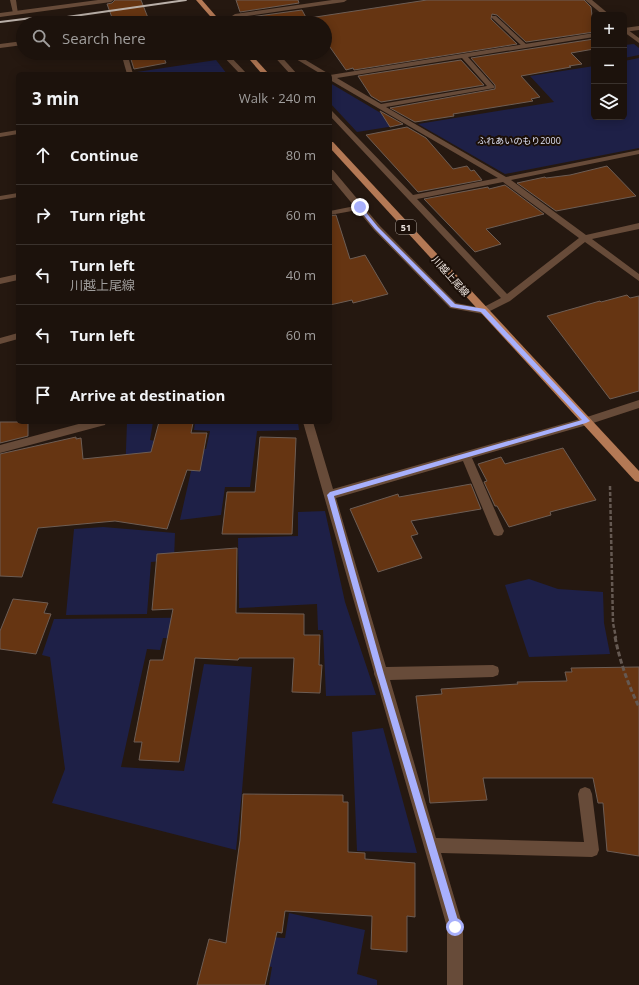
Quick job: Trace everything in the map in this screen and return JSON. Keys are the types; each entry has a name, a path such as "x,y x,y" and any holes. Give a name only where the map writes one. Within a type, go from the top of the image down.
{"main road":[{"path":"199,0 213,16"},
{"path":"253,60 264,72"},
{"name":"川越上尾線","path":"332,146 639,478"}],"street":[{"path":"13,0 16,13"},
{"path":"0,15 112,0"},
{"path":"235,16 344,0"},
{"path":"588,0 603,12"},
{"path":"494,17 525,46"},
{"path":"627,30 639,28"},
{"path":"627,32 639,41"},
{"path":"332,76 591,35"},
{"path":"0,46 16,44"},
{"path":"379,106 492,87 464,56"},
{"path":"126,60 129,72"},
{"path":"230,60 242,72"},
{"path":"281,60 292,72"},
{"path":"301,60 322,72"},
{"path":"332,78 503,178 639,278"},
{"path":"332,114 507,299"},
{"path":"0,135 16,132"},
{"path":"412,198 503,178 639,152"},
{"path":"332,174 377,228 453,306 483,310 507,299 585,238 639,226"},
{"path":"0,198 16,195"},
{"path":"332,213 360,207"},
{"path":"0,281 16,277"},
{"path":"0,341 16,337"},
{"path":"330,495 586,421 639,404"},
{"path":"0,449 94,424"},
{"path":"309,424 380,674 455,927 455,985"},
{"path":"466,456 498,531"},
{"path":"380,674 493,671"},
{"path":"431,845 592,850 585,794"}],"path":[{"path":"610,486 613,623 619,657 629,687 639,707"}],"green space":[{"path":"634,44 639,48 639,55 627,57 627,45"},
{"name":"ふれあいのもり2000","path":"639,58 639,148 505,174 418,124 554,102 530,76 591,66 591,120 627,120 627,60"},
{"path":"216,60 225,72 137,72"},
{"path":"332,84 401,125 357,132 332,105"},
{"path":"127,424 153,424 150,440 161,442 153,475 125,477"},
{"path":"195,424 298,424 299,430 257,431 250,487 225,487 221,515 180,520 196,449 206,449 210,431 194,430"},
{"path":"325,511 345,602 376,695 326,696 323,630 318,630 317,604 239,608 238,538 298,536 298,512"},
{"path":"103,527 175,533 174,560 151,562 147,614 66,615 74,529"},
{"path":"529,579 558,589 603,592 604,623 610,654 529,657 505,585"},
{"path":"244,617 190,639 163,638 160,650 147,649 121,767 184,771 204,664 252,667 236,850 52,803 65,769 50,657 42,655 54,619"},
{"path":"383,728 417,853 357,851 352,732"},
{"path":"289,913 365,930 357,974 377,980 377,985 269,985 272,967 257,963 270,937 285,938"}],"building":[{"path":"115,0 141,0 147,16 111,16 107,4 112,3"},
{"path":"236,0 298,0 299,3 240,12"},
{"path":"427,0 584,0 591,7 592,12 591,32 526,42 497,15 492,14 491,19 517,44 354,70 353,68 346,70 332,50 332,16 322,16"},
{"path":"302,10 305,16 258,16"},
{"path":"591,39 591,50 571,53 582,64 521,76 540,97 531,99 533,101 453,114 454,116 415,122 390,108 495,89 495,85 471,58"},
{"path":"131,60 165,60 166,63 134,69"},
{"path":"461,60 484,85 381,102 371,96 358,76"},
{"path":"380,111 403,124 390,127"},
{"path":"407,127 426,138 453,169 467,166 471,171 474,170 482,180 418,192 366,135"},
{"path":"607,166 636,196 556,211 517,183 545,177 570,175"},
{"path":"505,185 544,214 486,229 501,244 475,252 424,199 488,187 489,189"},
{"path":"336,215 350,259 365,255 388,294 353,303 352,300 332,305 332,216"},
{"path":"627,295 630,298 639,296 639,391 610,399 547,316"},
{"path":"0,422 28,424 28,436 0,443"},
{"path":"158,424 193,424 191,433 207,433 200,471 187,470 167,529 115,521 38,528 22,577 0,576 0,454 76,437 76,439 81,438 83,459 151,452"},
{"path":"260,437 296,438 292,534 222,534 227,492 255,492"},
{"path":"563,448 596,500 550,512 551,515 509,527 497,506 495,506 484,482 487,481 478,464 501,457 505,464"},
{"path":"471,484 481,509 411,521 418,534 411,536 422,558 378,572 350,509 398,494 399,497"},
{"path":"237,548 236,613 304,614 304,635 320,635 319,665 322,665 320,693 292,692 294,658 239,658 238,660 195,658 179,762 139,760 142,742 134,742 150,660 163,660 173,609 152,610 157,554"},
{"path":"13,599 48,603 44,613 51,614 36,654 0,649 0,631"},
{"path":"639,667 639,856 607,851 603,803 598,803 593,778 483,778 487,800 430,803 416,696 442,694 441,689 518,684 517,682 567,681 565,672 572,672 571,668"},
{"path":"243,794 343,795 343,802 348,802 348,852 365,853 365,859 415,863 415,917 407,916 407,952 371,949 372,916 285,911 282,933 277,932 265,985 197,985 209,939 226,943 240,840"}],"railway":[{"path":"74,16 186,0"},
{"path":"0,22 16,20"}],"route":[{"path":"360,207 377,228 453,306 483,310 586,421 330,495 380,674 455,927"}]}
